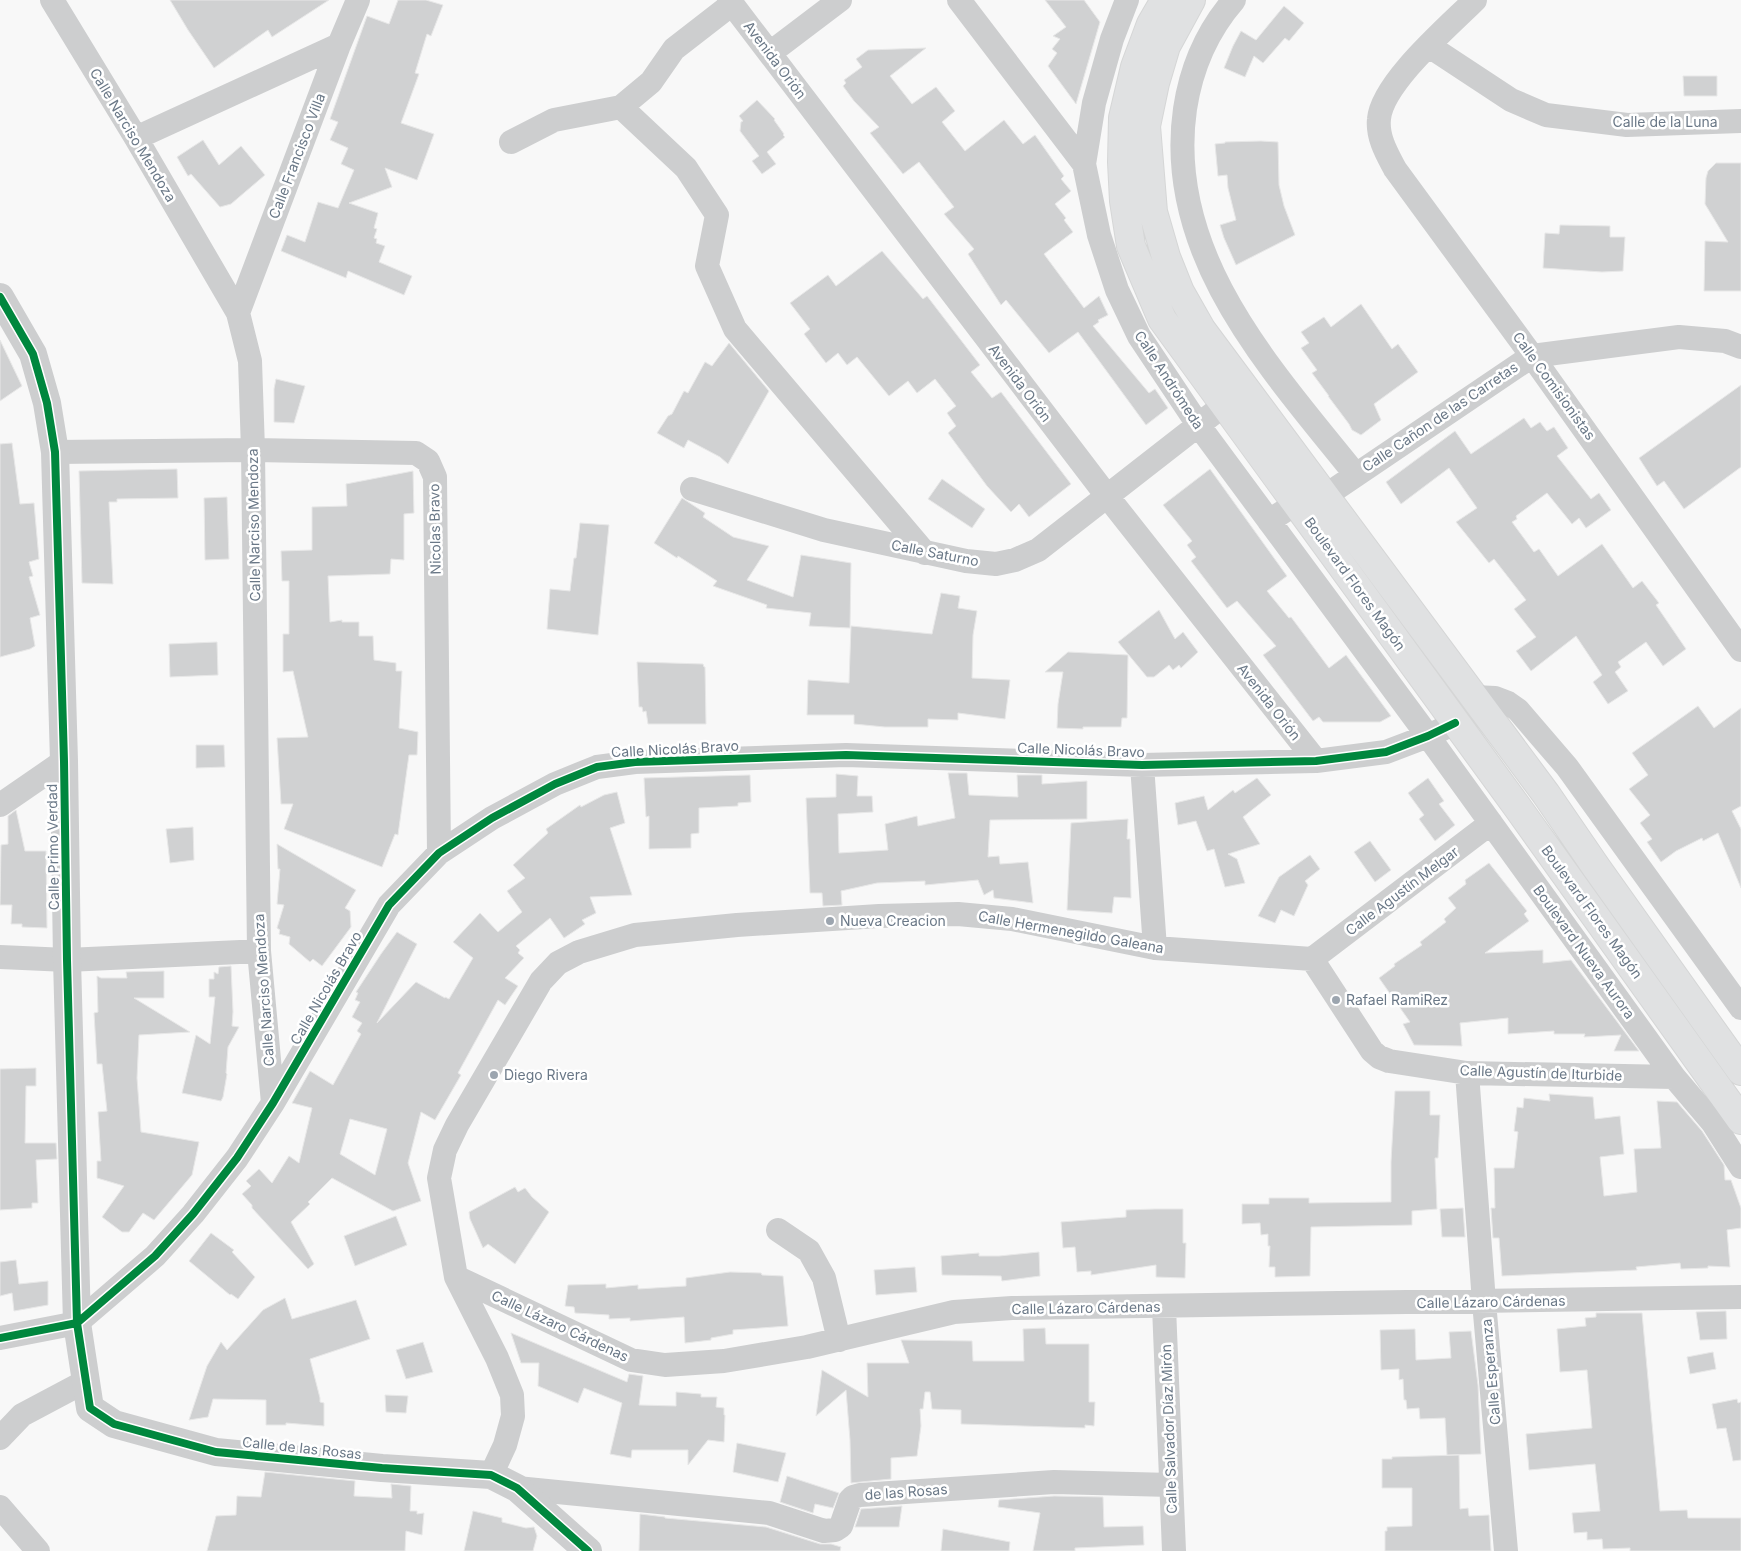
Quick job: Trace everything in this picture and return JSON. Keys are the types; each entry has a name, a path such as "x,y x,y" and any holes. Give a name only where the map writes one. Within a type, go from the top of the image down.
{"main road":[{"name":"Boulevard Flores Magón","path":"1165,0 1151,24 1135,67 1124,118 1122,162 1124,201 1131,246 1162,319 1297,503 1741,1120"},
{"name":"Boulevard Flores Magón","path":"1191,0 1166,46 1155,83 1146,126 1153,212 1166,257 1180,292 1201,329 1546,794 1741,1071"}],"street":[{"name":"Calle Narciso Mendoza","path":"52,0 136,138 238,314 250,361 253,450 259,951 273,1103"},
{"name":"Calle Francisco Villa","path":"238,314 339,45 358,0"},
{"path":"770,53 840,0"},
{"name":"Calle Andrómeda","path":"960,0 1084,164 1098,235 1117,290 1139,336 1199,426 1428,736"},
{"path":"1084,164 1094,103 1112,39 1127,0"},
{"path":"1234,0 1221,14 1206,39 1188,90 1182,149 1185,184 1196,232 1222,292 1265,361 1355,474"},
{"path":"1429,46 1475,0"},
{"path":"511,142 554,120 621,107 651,82 674,49 731,2"},
{"name":"Avenida Orión","path":"731,2 1107,496 1316,762"},
{"path":"136,138 339,45"},
{"name":"Calle Comisionistas","path":"1429,46 1399,76 1386,97 1379,119 1383,146 1396,169 1532,356 1741,650"},
{"name":"Calle de la Luna","path":"1429,46 1511,100 1546,115 1627,125 1741,121"},
{"path":"621,107 686,168 718,215 707,266 735,329 925,553"},
{"name":"Calle Primo Verdad","path":"0,297 33,354 47,402 55,452 77,1322 90,1408"},
{"path":"1139,336 1162,319"},
{"name":"Calle Cañon de las Carretas","path":"1269,521 1297,503 1325,496 1532,356 1679,337 1725,341 1741,347"},
{"name":"Calle Saturno","path":"692,489 824,530 925,553 966,561 996,564 1015,560 1038,550 1224,406"},
{"name":"Nicolas Bravo","path":"55,452 253,450 416,453 428,461 435,477 439,853"},
{"path":"1474,697 1495,698 1508,703 1518,710 1567,767 1741,1008"},
{"name":"Calle Nicolás Bravo","path":"0,1338 77,1322 112,1294 161,1249 193,1214 237,1158 273,1103 389,905 439,853 492,818 555,784 596,766 635,762 846,755 1142,765 1316,762 1386,752 1428,736 1455,723"},
{"name":"Boulevard Nueva Aurora","path":"1428,736 1674,1077 1713,1123 1741,1167"},
{"path":"0,805 64,761"},
{"path":"1142,765 1155,948"},
{"name":"Calle Agustín Melgar","path":"1312,959 1491,823"},
{"name":"Calle Hermenegildo Galeana","path":"491,1476 505,1445 513,1416 512,1395 497,1358 456,1277 439,1178 445,1150 457,1125 541,981 558,964 579,952 635,935 879,916 958,914 1012,920 1155,948 1312,959"},
{"path":"0,957 67,960 259,951"},
{"name":"Calle Agustín de Iturbide","path":"1312,959 1378,1058 1467,1073 1674,1077"},
{"name":"Calle Esperanza","path":"1467,1073 1484,1302 1506,1551"},
{"path":"778,1230 809,1251 824,1278 839,1340"},
{"name":"Calle Lázaro Cárdenas","path":"456,1277 631,1360 665,1365 724,1361 807,1347 954,1312 1012,1308 1741,1297"},
{"name":"Calle Salvador Díaz Mirón","path":"1164,1307 1174,1551"},
{"path":"0,1438 22,1415 86,1381"},
{"name":"Calle de las Rosas","path":"90,1408 114,1424 216,1452 382,1468 491,1476 517,1488 588,1551"},
{"name":"de las Rosas","path":"517,1488 769,1513 824,1531 835,1530 841,1526 850,1500 860,1495 1054,1482 1171,1485"},
{"path":"0,1507 38,1551"}],"building":[{"path":"170,0 329,0 272,37 268,30 214,68"},
{"path":"398,0 426,0 443,5 431,36 427,34 415,73 419,74 401,123 434,134 417,180 385,168 392,187 349,203 378,213 374,228 377,229 374,238 377,239 376,243 385,246 379,262 412,276 404,295 348,271 346,278 281,251 287,235 305,242 318,202 338,208 354,170 341,164 348,148 330,140 338,122 330,119 367,16 389,24"},
{"path":"1045,0 1084,0 1100,22 1076,104 1048,66 1057,53 1052,49 1060,39 1053,36 1066,27"},
{"path":"1284,6 1304,23 1289,41 1285,38 1263,63 1254,56 1245,77 1224,68 1241,31 1256,40"},
{"path":"926,48 890,76 912,104 936,87 955,111 942,122 965,151 1004,120 1023,144 1035,135 1064,176 1061,179 1071,191 1055,204 1066,218 1064,220 1073,232 1044,254 1084,308 1099,296 1108,315 1098,320 1099,322 1093,326 1149,393 1155,389 1168,408 1146,425 1078,332 1049,353 1006,300 1001,305 968,254 974,249 944,214 954,207 919,162 903,174 870,133 879,127 854,101 843,86 846,83 844,80 862,67 856,59 868,50"},
{"path":"1683,76 1717,76 1717,96 1684,96"},
{"path":"757,100 775,119 785,137 767,152 776,164 762,174 752,161 759,156 740,131 741,122 743,121 739,116"},
{"path":"203,140 219,165 241,146 265,175 231,204 220,207 191,174 188,176 177,157"},
{"path":"1261,141 1278,142 1279,185 1284,206 1295,235 1236,265 1220,225 1236,220 1228,188 1227,175 1218,176 1215,144"},
{"path":"1716,163 1741,163 1741,291 1704,291 1705,241 1728,242 1705,204 1706,178 1708,171"},
{"path":"1560,225 1610,226 1610,237 1625,237 1623,271 1602,272 1543,268 1545,233 1559,234"},
{"path":"882,251 923,299 927,296 980,365 971,372 992,398 1001,392 1071,484 1029,517 1019,504 1011,512 987,486 948,433 956,426 947,413 956,406 935,379 917,393 908,381 889,396 857,357 847,365 838,353 826,363 804,334 810,329 790,303 828,275 836,286"},
{"path":"1361,304 1392,349 1398,344 1418,372 1374,404 1381,420 1361,435 1352,430 1312,373 1317,370 1301,348 1309,343 1301,332 1324,317 1331,327"},
{"path":"0,340 22,386 0,401"},
{"path":"729,343 769,391 728,464 720,457 688,440 684,448 657,433 668,416 672,414 684,391 688,393 705,362 712,366"},
{"path":"276,379 305,386 294,423 274,422 274,389"},
{"path":"1741,385 1741,467 1684,509 1664,481 1657,486 1639,458"},
{"path":"1524,418 1531,428 1540,422 1547,431 1554,427 1568,448 1557,456 1591,499 1599,493 1611,510 1586,528 1579,518 1572,524 1547,493 1516,516 1517,519 1512,522 1534,552 1539,549 1558,576 1602,544 1633,588 1642,581 1659,603 1656,605 1686,649 1663,666 1646,642 1618,662 1621,667 1615,672 1628,691 1608,704 1593,682 1602,675 1576,636 1531,671 1516,651 1536,637 1514,609 1526,600 1494,559 1489,563 1456,522 1477,508 1449,468 1401,504 1386,482 1455,431 1471,454"},
{"path":"12,443 20,504 34,503 39,559 29,562 33,576 29,577 40,615 30,618 35,646 0,657 0,444"},
{"path":"177,469 178,498 117,499 117,502 109,502 113,584 82,583 79,471"},
{"path":"1210,469 1287,576 1267,591 1289,618 1291,617 1329,668 1346,655 1391,716 1380,722 1323,722 1319,717 1313,721 1263,655 1276,646 1237,601 1227,608 1191,561 1196,557 1187,545 1192,541 1163,505"},
{"path":"413,471 414,513 404,514 404,560 391,559 390,574 328,576 330,622 342,620 342,622 359,622 359,636 373,636 374,660 396,663 396,671 402,671 399,728 418,732 417,755 409,755 398,835 395,834 382,867 284,829 293,804 281,804 277,738 308,737 293,671 283,672 283,634 289,634 289,581 282,581 281,551 312,550 312,507 347,506 346,484"},
{"path":"942,479 985,509 972,528 928,499"},
{"path":"227,497 229,559 205,560 204,498"},
{"path":"682,498 705,513 703,517 733,537 769,546 747,580 793,597 801,555 851,563 850,628 809,626 811,613 766,608 767,605 713,586 717,581 654,543"},
{"path":"580,523 609,525 598,635 547,629 550,589 570,591"},
{"path":"941,593 960,596 958,608 977,611 973,635 972,678 1010,680 1005,719 958,713 958,720 928,719 928,727 885,727 854,724 854,715 807,715 808,680 849,683 851,626 932,634"},
{"path":"1159,610 1175,639 1183,632 1198,652 1181,668 1179,665 1173,670 1169,665 1154,677 1147,677 1118,642"},
{"path":"217,642 218,675 170,677 169,644"},
{"path":"1068,652 1128,655 1127,718 1122,718 1121,727 1057,728 1058,704 1063,672 1045,672"},
{"path":"637,662 703,664 705,667 706,724 648,724 646,711 643,712 642,707 639,707"},
{"path":"1698,706 1714,728 1741,708 1741,806 1732,811 1741,829 1741,888 1718,833 1703,841 1702,838 1676,851 1661,862 1647,842 1652,839 1640,823 1650,815 1629,789 1648,775 1632,753"},
{"path":"196,745 224,745 225,767 196,768"},
{"path":"948,773 967,773 969,795 1018,797 1017,775 1042,775 1042,784 1087,781 1087,819 990,820 988,857 999,856 1000,864 1028,862 1033,903 994,898 993,890 984,895 978,880 925,885 925,881 877,883 841,891 842,905 823,906 822,893 810,893 806,798 836,797 836,774 858,776 857,796 872,796 873,812 838,814 839,853 888,850 885,824 917,816 918,826 955,818"},
{"path":"750,775 751,802 738,803 738,806 699,808 699,833 691,834 691,848 649,849 649,816 646,817 644,778"},
{"path":"1257,778 1271,795 1243,817 1260,844 1228,854 1237,859 1245,883 1225,887 1214,849 1207,851 1196,821 1178,825 1175,803 1204,796 1208,810 1233,790 1235,793"},
{"path":"1428,778 1444,801 1439,804 1455,825 1435,841 1419,819 1424,815 1408,793"},
{"path":"617,792 625,823 610,828 632,895 590,897 596,913 582,920 585,924 564,938 550,918 516,946 520,950 518,953 524,958 505,978 518,986 505,1005 498,1000 458,1073 461,1075 435,1120 421,1112 408,1163 421,1201 393,1211 332,1178 308,1202 310,1204 291,1222 314,1264 308,1269 252,1208 252,1205 242,1194 251,1186 246,1181 259,1169 272,1183 289,1156 299,1163 312,1108 292,1103 310,1071 333,1085 361,1034 357,1031 362,1023 352,1017 360,1002 355,1000 358,993 356,992 397,932 417,944 377,1023 416,982 449,999 473,958 453,942 480,913 498,932 522,912 507,891 525,878 513,865 548,833 546,829 580,805 581,807 604,795","holes":["350,1119 387,1129 375,1175 340,1154"]},
{"path":"16,810 25,851 46,851 47,928 22,927 22,924 11,924 12,905 0,905 1,845 8,844 8,816"},
{"path":"1128,819 1127,839 1130,839 1131,898 1114,897 1112,913 1067,910 1071,823"},
{"path":"193,827 194,860 170,863 166,829"},
{"path":"1370,841 1391,870 1375,882 1354,852"},
{"path":"277,844 356,890 345,908 350,911 351,927 322,966 313,959 310,962 289,944 290,937 279,934 280,930 277,928 284,905 277,904 280,869 278,869"},
{"path":"1310,855 1320,869 1305,881 1308,885 1294,916 1281,910 1275,923 1258,916 1279,877"},
{"path":"1489,863 1527,911 1524,914 1529,921 1485,953 1543,950 1543,963 1571,960 1639,1051 1614,1051 1621,1035 1584,1037 1585,1034 1554,1034 1554,1031 1508,1034 1508,1018 1460,1023 1462,1046 1414,1045 1403,1024 1410,1022 1379,978 1395,966 1394,964 1422,945 1420,942 1446,922 1444,919 1456,908 1448,898 1466,884 1465,880"},
{"path":"231,966 232,1026 239,1027 228,1047 227,1074 223,1097 221,1101 182,1093 196,1035 210,1044 215,997 209,997 209,979 214,979 214,972 218,974 219,967"},
{"path":"164,971 164,998 134,998 190,1032 139,1035 137,1078 141,1132 199,1142 192,1175 154,1220 143,1213 129,1232 122,1232 102,1217 124,1186 97,1178 97,1161 101,1161 98,1112 107,1111 102,1064 97,1064 94,1013 98,1012 97,976 101,978 127,978 126,972"},
{"path":"36,1068 36,1086 26,1086 25,1143 56,1143 57,1159 36,1160 38,1203 32,1203 32,1208 0,1210 0,1069"},
{"path":"1395,1091 1430,1091 1430,1115 1440,1115 1438,1158 1435,1158 1437,1209 1412,1211 1412,1225 1311,1227 1310,1276 1275,1277 1275,1267 1269,1267 1270,1246 1268,1246 1268,1234 1261,1235 1260,1223 1242,1224 1242,1204 1269,1204 1269,1198 1309,1198 1309,1203 1391,1202"},
{"path":"1549,1094 1593,1097 1595,1119 1620,1116 1624,1154 1600,1157 1604,1196 1637,1192 1634,1149 1661,1148 1657,1101 1677,1102 1702,1131 1724,1165 1725,1180 1731,1180 1741,1208 1741,1228 1727,1230 1730,1267 1708,1266 1708,1268 1681,1269 1680,1263 1636,1267 1637,1270 1502,1276 1499,1238 1493,1238 1491,1208 1495,1208 1494,1168 1514,1168 1518,1132 1514,1131 1517,1107 1523,1108 1524,1098 1550,1101"},
{"path":"515,1187 518,1192 525,1188 549,1212 515,1264 488,1244 483,1248 470,1219 469,1212"},
{"path":"1463,1208 1465,1237 1442,1237 1440,1209"},
{"path":"1183,1209 1183,1243 1186,1243 1185,1278 1156,1277 1156,1265 1091,1275 1091,1271 1077,1272 1075,1247 1063,1248 1061,1222 1126,1217 1126,1210"},
{"path":"396,1216 407,1245 355,1266 344,1236"},
{"path":"211,1233 234,1250 232,1252 255,1277 238,1299 230,1295 189,1261"},
{"path":"1039,1252 1040,1276 1002,1281 1001,1276 942,1275 941,1256 979,1253 979,1256 999,1256"},
{"path":"16,1260 19,1284 48,1281 48,1305 14,1311 12,1293 0,1296 0,1262"},
{"path":"915,1267 917,1292 876,1295 874,1270"},
{"path":"730,1272 783,1276 788,1326 733,1330 733,1334 711,1338 711,1340 685,1343 684,1317 630,1321 630,1318 609,1319 609,1315 575,1313 574,1307 565,1306 568,1285 606,1284 606,1288 638,1285 638,1289 686,1286 686,1278"},
{"path":"285,1298 292,1319 356,1300 370,1339 310,1359 320,1402 324,1403 324,1426 286,1423 286,1425 266,1425 266,1400 213,1399 208,1417 189,1420 207,1366 221,1342 227,1350 263,1310"},
{"path":"1726,1311 1727,1339 1700,1340 1696,1312"},
{"path":"1596,1313 1642,1313 1660,1511 1687,1510 1688,1518 1741,1518 1741,1551 1630,1551 1630,1548 1603,1549 1602,1539 1587,1540 1587,1532 1574,1533 1572,1513 1600,1511 1595,1464 1529,1470 1526,1434 1592,1428 1587,1370 1560,1372 1557,1329 1586,1326 1585,1318 1596,1317"},
{"path":"1045,1328 1046,1344 1089,1344 1089,1402 1095,1402 1094,1426 1085,1425 1085,1428 961,1424 961,1410 932,1409 930,1392 925,1392 923,1409 920,1409 921,1426 917,1456 891,1458 891,1479 851,1483 846,1390 816,1416 822,1370 868,1397 867,1363 909,1363 901,1340 972,1341 973,1361 1024,1361 1023,1329"},
{"path":"1415,1329 1416,1360 1451,1358 1449,1332 1471,1331 1478,1385 1481,1454 1447,1455 1445,1418 1420,1419 1419,1408 1407,1409 1406,1400 1404,1400 1403,1379 1399,1380 1399,1369 1381,1370 1380,1330"},
{"path":"511,1333 627,1382 629,1374 643,1376 639,1405 676,1406 676,1392 701,1394 701,1397 717,1397 716,1407 724,1408 724,1442 708,1440 688,1465 688,1450 632,1450 631,1458 610,1454 622,1403 584,1388 578,1403 538,1386 539,1363 521,1363"},
{"path":"423,1342 433,1372 406,1379 396,1350"},
{"path":"1713,1352 1716,1369 1690,1374 1687,1357"},
{"path":"385,1395 408,1396 406,1413 386,1412"},
{"path":"1737,1399 1738,1403 1741,1402 1741,1460 1733,1461 1726,1428 1717,1429 1712,1404"},
{"path":"737,1443 786,1453 778,1482 733,1472"},
{"path":"1459,1455 1460,1509 1468,1508 1469,1516 1489,1515 1491,1551 1385,1551 1385,1531 1387,1531 1387,1527 1412,1526 1412,1488 1382,1488 1382,1459"},
{"path":"265,1472 355,1481 354,1496 392,1498 391,1484 411,1486 410,1511 417,1511 417,1514 424,1513 422,1535 406,1531 405,1551 207,1551 216,1516 236,1515 237,1496 261,1497"},
{"path":"787,1476 839,1493 833,1508 815,1504 813,1513 780,1502"},
{"path":"1054,1496 1103,1497 1104,1527 1143,1526 1144,1545 1075,1548 1075,1551 1033,1551 1040,1513 998,1507 999,1500"},
{"path":"902,1506 899,1527 855,1527 861,1509"},
{"path":"473,1511 502,1518 502,1522 526,1528 534,1527 537,1536 533,1551 464,1551"},
{"path":"640,1514 766,1527 820,1544 831,1544 841,1547 840,1551 639,1551"},
{"path":"943,1529 1010,1542 1009,1551 941,1551"}],"cycle path":[{"path":"0,297 33,354 47,403 55,452 77,1323 90,1408 114,1424 216,1452 382,1468 491,1475 517,1488 588,1551"},
{"path":"0,1338 77,1323 155,1256 193,1214 237,1158 273,1103 389,905 439,853 492,818 555,784 597,767 635,762 846,755 1142,765 1316,761 1386,752 1428,736 1455,723"}],"place":[{"name":"Nueva Creacion","path":"830,921"},
{"name":"Rafael RamiRez","path":"1336,1000"},
{"name":"Diego Rivera","path":"494,1075"}]}
